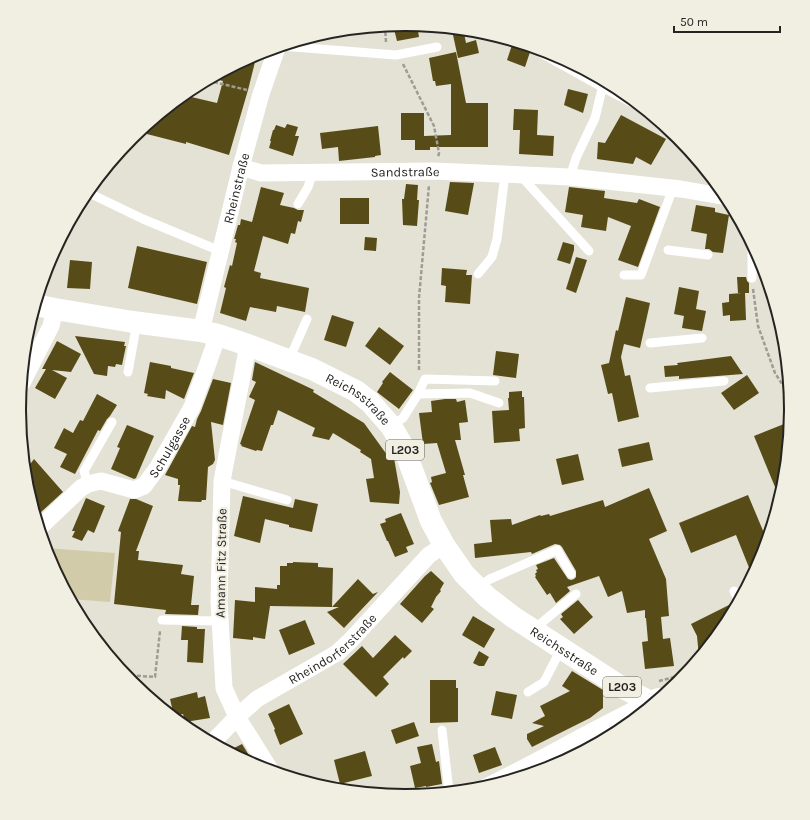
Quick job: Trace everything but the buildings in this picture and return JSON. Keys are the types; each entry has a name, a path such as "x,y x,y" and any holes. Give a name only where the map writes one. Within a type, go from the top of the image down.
{"main road":[{"name":"Reichsstraße","path":"45,307 209,333 248,345 312,369 356,391 370,402 391,426 404,448 431,521 444,545 464,574 487,597 513,617 561,649 618,685 654,694"}],"street":[{"name":"Rheinstraße","path":"209,333 220,251 261,94 274,55"},
{"name":"Sandstraße","path":"241,168 261,173 433,171 570,177 672,188 718,196"},
{"path":"28,370 51,326 45,307"},
{"name":"Schulgasse","path":"88,484 101,481 134,490 144,486 158,467 192,407 206,369 209,333"},
{"name":"Amann Fitz Straße","path":"248,345 222,481 218,600 224,688 237,717 265,762"},
{"path":"44,524 81,488 88,484"},
{"name":"Rheindorferstraße","path":"216,738 237,717 258,700 337,653 351,640 429,555 444,545"},
{"path":"517,772 626,714 654,694"}],"lane":[{"path":"296,47 392,54 437,47"},
{"path":"570,177 576,158 595,118 602,87"},
{"path":"298,204 308,188 313,172"},
{"path":"512,174 589,251"},
{"path":"478,274 492,257 498,239 512,174"},
{"path":"624,275 641,274 672,188"},
{"path":"93,195 143,219 220,251"},
{"path":"668,250 708,255"},
{"path":"752,258 752,278"},
{"path":"289,360 307,319"},
{"path":"128,372 137,322"},
{"path":"650,343 702,338"},
{"path":"391,426 403,418 418,394 425,379 495,381"},
{"path":"650,388 724,381"},
{"path":"418,394 470,393 500,404"},
{"path":"88,484 84,471 112,422"},
{"path":"222,481 287,500"},
{"path":"478,587 490,579 557,550 570,574"},
{"path":"533,630 576,594"},
{"path":"162,620 220,621"},
{"path":"528,692 544,682 561,649"},
{"path":"442,730 448,786"}],"path":[{"path":"386,32 392,54 404,67 434,126 439,153 438,158"},
{"path":"215,82 261,94"},
{"path":"418,394 419,298 429,180"},
{"path":"752,278 758,326 775,373 783,385"},
{"path":"135,676 155,677 162,620"},
{"path":"654,694 659,681 674,676"}],"shaded area":[{"path":"52,548 115,553 110,602 77,600 65,578"}]}
